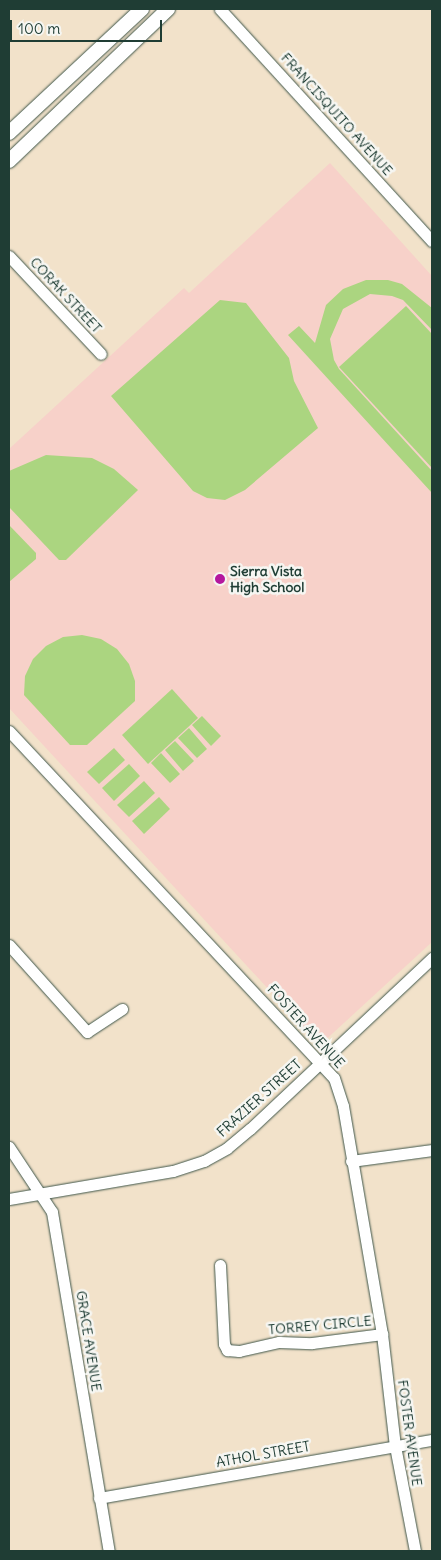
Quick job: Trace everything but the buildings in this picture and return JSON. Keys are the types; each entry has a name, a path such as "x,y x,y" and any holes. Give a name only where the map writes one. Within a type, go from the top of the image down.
{"main road":[{"path":"9,133 142,9"},
{"path":"9,161 168,9"}],"street":[{"name":"FRANCISQUITO AVENUE","path":"220,9 432,241"},
{"name":"CORAK STREET","path":"9,256 101,354"},
{"name":"FOSTER AVENUE","path":"9,731 334,1078 343,1106 382,1334 395,1446 415,1551"},
{"path":"9,944 87,1032 122,1009"},
{"name":"FRAZIER STREET","path":"9,1199 173,1171 204,1161 235,1142 432,958"},
{"name":"GRACE AVENUE","path":"9,1147 42,1194 52,1212 109,1551"},
{"path":"351,1161 432,1150"},
{"name":"TORREY CIRCLE","path":"220,1266 224,1344 227,1350 239,1351 279,1342 312,1343 382,1334"},
{"name":"ATHOL STREET","path":"99,1498 432,1440"}],"shaded area":[{"name":"Sierra Vista High School","path":"330,163 432,276 432,942 320,1045 9,708 9,449 184,288 189,293"}],"green space":[{"path":"366,280 388,280 402,284 432,308 432,330 403,300 392,296 370,294 343,309 330,339 334,360 339,369 432,471 432,493 288,335 299,326 315,343 326,305 343,289"},
{"path":"220,300 246,303 289,358 294,381 318,428 245,490 225,500 207,498 193,491 111,396"},
{"path":"406,306 432,334 432,468 339,367"},
{"path":"46,455 92,458 114,469 138,490 66,560 59,560 9,507 9,471"},
{"path":"9,525 36,553 36,559 9,582"},
{"path":"82,635 101,639 117,649 129,664 135,681 135,701 87,745 70,745 24,695 25,676 33,659 46,646 63,637"},
{"path":"172,689 198,718 148,764 122,735"},
{"path":"202,716 221,736 211,746 192,725"},
{"path":"189,728 207,749 197,758 178,738"},
{"path":"175,741 194,761 183,771 165,750"},
{"path":"114,748 125,760 99,784 87,772"},
{"path":"161,753 180,774 170,783 151,763"},
{"path":"129,764 140,776 114,801 102,788"},
{"path":"144,781 155,793 129,817 117,805"},
{"path":"159,797 170,809 144,834 132,821"}],"place":[{"name":"Sierra Vista High School","path":"220,579"}]}
